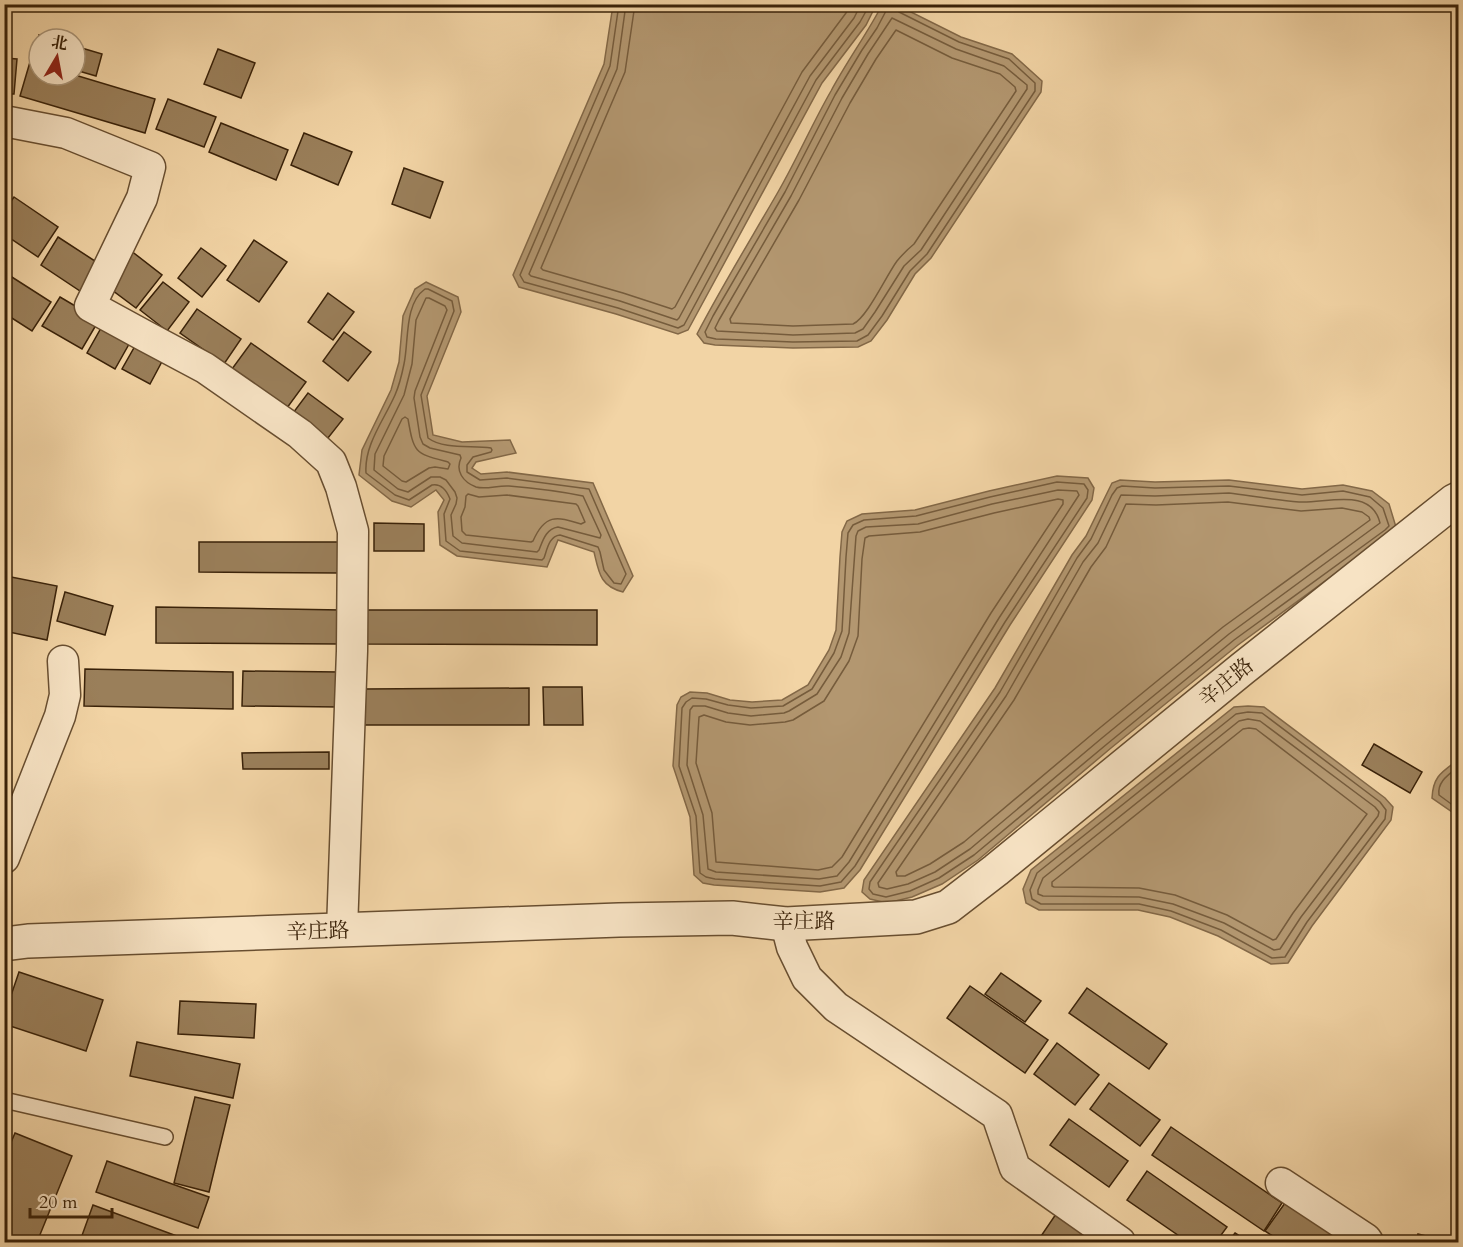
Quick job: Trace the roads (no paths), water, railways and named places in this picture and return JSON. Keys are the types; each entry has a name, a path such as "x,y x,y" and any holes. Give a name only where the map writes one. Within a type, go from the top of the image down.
{"street":[{"path":"4,121 66,133 150,167 142,198 90,306 205,368 300,434 331,462 341,487 353,531 352,651 342,930"},
{"name":"辛庄路","path":"4,944 28,941 721,918 786,924 916,917 948,907 996,870 1242,669 1458,499"},
{"path":"4,858 60,716 65,695 63,661"},
{"path":"786,924 792,947 807,978 836,1007 997,1115 1016,1168 1120,1242"},
{"path":"1281,1183 1368,1242"}],"lane":[{"path":"4,1100 165,1137"}],"water":[{"path":"613,5 876,5 866,25 822,83 688,330 678,334 519,287 513,275 604,64"},
{"path":"882,5 897,5 961,37 1012,54 1042,81 1041,92 931,258 915,274 887,320 871,341 858,347 793,348 704,343 697,334 785,180 837,80"},
{"path":"426,282 458,297 461,312 427,396 433,435 462,442 510,440 516,453 476,462 472,468 481,474 507,472 593,483 633,576 623,592 609,586 602,578 594,552 558,540 547,567 457,556 440,545 438,512 444,500 436,490 411,507 392,501 359,475 362,450 391,390 399,362 403,316 415,289"},
{"path":"1057,476 1088,478 1094,488 1092,500 1010,625 860,870 844,888 820,892 714,885 703,883 694,875 690,817 673,766 677,705 681,697 690,692 752,702 782,700 808,685 829,650 836,630 842,532 847,521 862,514 915,510"},
{"path":"1120,480 1155,482 1229,480 1302,489 1343,485 1372,491 1389,504 1396,527 1238,645 978,860 942,884 912,897 887,903 870,899 862,892 864,880 995,688 1072,555 1086,536 1112,483"},
{"path":"1234,707 1264,707 1385,798 1393,807 1391,820 1312,926 1288,963 1271,964 1218,936 1170,917 1138,910 1039,910 1026,903 1023,889 1031,870"},
{"path":"1458,760 1458,816 1432,798 1436,779"}]}
